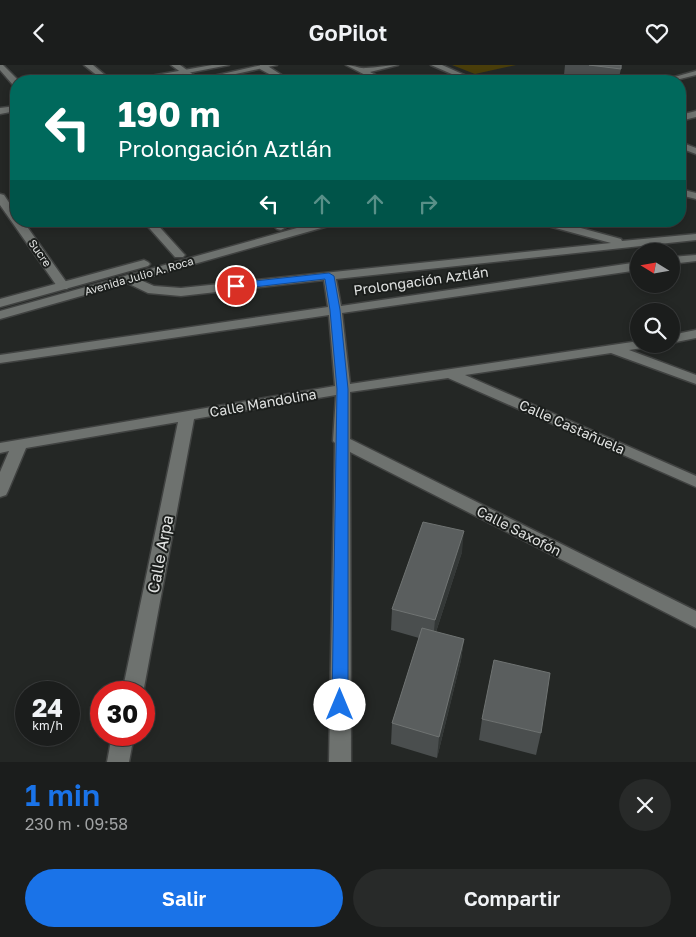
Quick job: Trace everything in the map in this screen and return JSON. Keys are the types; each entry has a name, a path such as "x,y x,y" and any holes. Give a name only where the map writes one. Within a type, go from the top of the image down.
{"street":[{"path":"88,65 100,75"},
{"path":"175,65 188,75"},
{"path":"173,75 225,65"},
{"path":"224,75 273,65"},
{"path":"350,65 370,75"},
{"path":"362,71 394,65"},
{"path":"436,65 460,75"},
{"path":"0,66 3,73"},
{"path":"263,67 277,75"},
{"name":"Sucre","path":"0,197 10,211"},
{"name":"Sucre","path":"22,227 63,286"},
{"path":"153,227 179,255"},
{"name":"Avenida Julio A. Roca","path":"0,303 179,255 268,227"},
{"name":"Avenida Julio A. Roca","path":"0,315 314,227"},
{"path":"563,227 625,244"},
{"name":"Prolongación Aztlán","path":"129,279 152,290 181,292 696,237"},
{"path":"680,260 696,258"},
{"name":"Prolongación Aztlán","path":"0,359 630,267"},
{"path":"329,276 335,310 342,389 340,762"},
{"path":"680,337 696,334"},
{"name":"Calle Mandolina","path":"0,449 342,389 630,346"},
{"path":"615,349 696,380"},
{"name":"Calle Castañuela","path":"448,373 696,482"},
{"name":"Calle Arpa","path":"134,681 187,417"},
{"name":"Calle Saxofón","path":"341,441 696,620"},
{"path":"0,491 20,445"},
{"path":"118,762 121,746"}],"shaded area":[{"path":"452,65 516,65 475,74"}],"building":[{"path":"589,65 621,65 621,69"},
{"path":"423,522 464,531 435,620 392,609"},
{"path":"422,628 464,639 439,737 392,723"},
{"path":"494,660 550,673 541,733 482,719"}],"route":[{"path":"236,286 329,276 335,310 342,389 340,705"}]}
